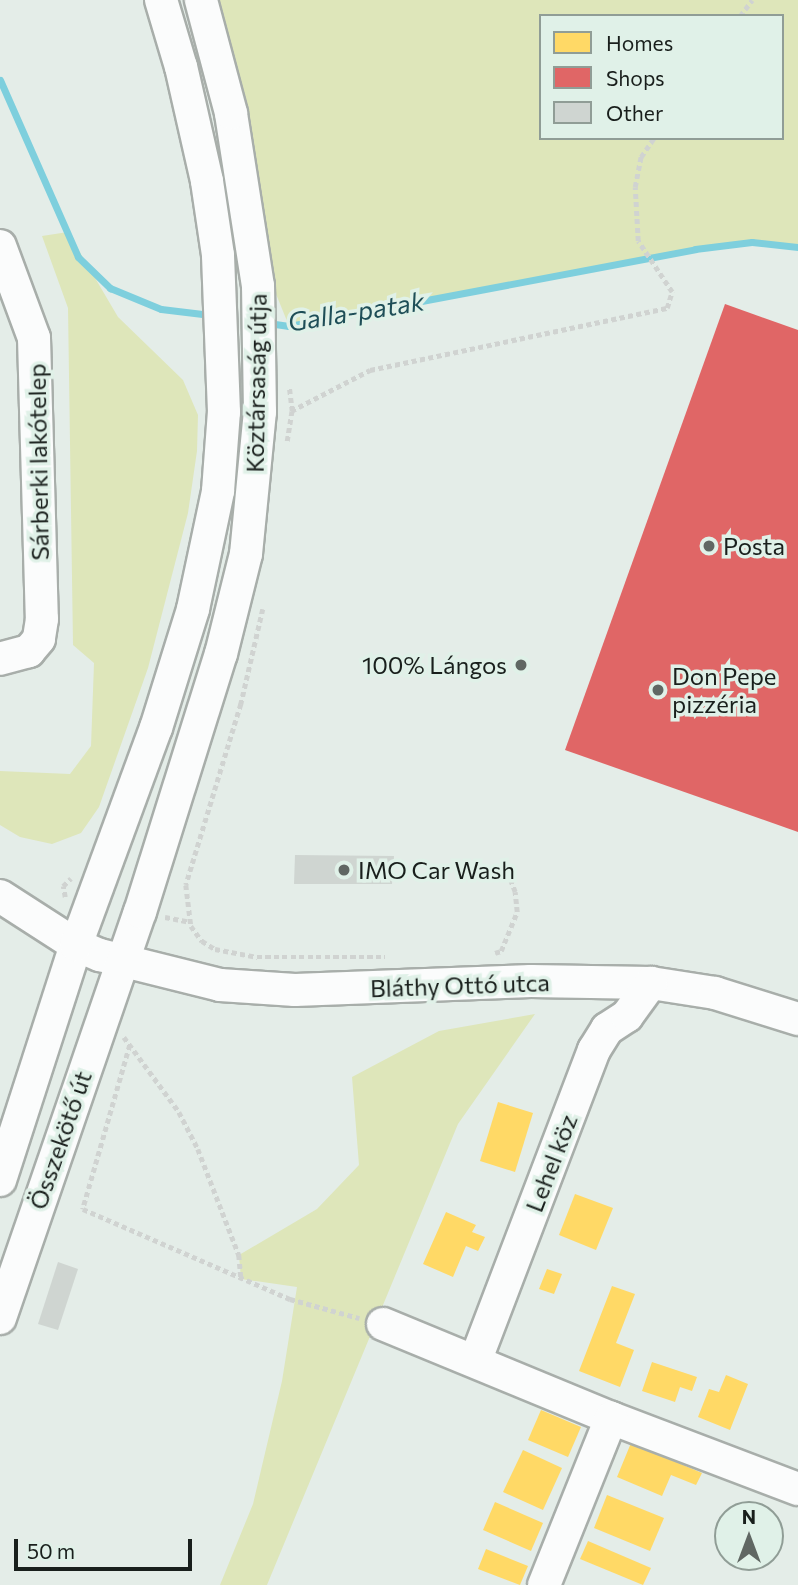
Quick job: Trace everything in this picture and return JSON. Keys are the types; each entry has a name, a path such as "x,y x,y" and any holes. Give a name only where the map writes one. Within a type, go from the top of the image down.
{"street":[{"name":"Köztársaság útja","path":"76,945 156,728 193,609 218,491 224,412 220,286 206,181 181,67 161,0"},
{"name":"Köztársaság útja","path":"120,962 183,775 235,600 246,554 260,412 258,286 231,113 201,0"},
{"name":"Sárberki lakótelep","path":"0,246 34,338 42,619 39,639 29,651 0,659"},
{"name":"Bláthy Ottó utca","path":"0,895 76,945 120,962 220,985 295,990 531,981 651,983 715,993 798,1019"},
{"name":"Összekötő út","path":"0,1180 76,945"},
{"name":"Összekötő út","path":"0,1318 120,962"},
{"name":"Lehel köz","path":"476,1359 594,1050 607,1029 627,1016 651,983"},
{"path":"383,1324 476,1359 611,1418 798,1489"},
{"path":"544,1585 611,1418"}],"path":[{"path":"260,412 292,411 370,370 667,308 672,292 639,241 635,187 641,157 653,140"},
{"path":"286,448 292,411 288,377"},
{"path":"265,598 241,704 186,885 191,926 202,941 215,949 257,957 398,957"},
{"path":"484,957 501,951 517,912 515,892 504,863"},
{"path":"104,1011 179,1112 198,1149 239,1255 241,1279"},
{"path":"130,1045 83,1209 290,1299 383,1324"}],"green space":[{"path":"197,0 798,0 798,249 752,242 695,249 289,326 255,255"},
{"path":"68,232 118,317 183,380 198,415 197,451 188,513 148,668 99,807 81,833 52,844 20,837 0,825 0,771 70,774 91,746 94,663 73,645 68,308 42,236"},
{"path":"535,1014 458,1124 267,1585 220,1585 253,1504 282,1381 297,1287 241,1279 239,1255 317,1209 359,1165 352,1077 439,1031"}],"building: Homes":[{"path":"498,1102 533,1113 515,1172 480,1161"},
{"path":"575,1194 613,1208 596,1250 559,1235"},
{"path":"446,1212 476,1225 472,1232 485,1237 478,1251 466,1246 453,1277 423,1264"},
{"path":"547,1269 562,1274 554,1294 539,1289"},
{"path":"612,1286 635,1294 616,1343 634,1350 620,1387 579,1371"},
{"path":"652,1362 697,1377 692,1391 680,1387 675,1402 642,1391"},
{"path":"726,1375 748,1384 730,1430 698,1417 709,1389 719,1392"},
{"path":"541,1410 581,1427 568,1457 528,1440"},
{"path":"631,1443 702,1473 696,1485 671,1475 662,1496 617,1477"},
{"path":"523,1450 562,1468 543,1510 503,1492"},
{"path":"607,1495 664,1518 650,1551 594,1528"},
{"path":"495,1502 543,1523 531,1551 483,1530"},
{"path":"588,1541 651,1568 643,1585 580,1559"},
{"path":"486,1549 528,1566 520,1585 478,1569"}],"building: Shops":[{"path":"725,304 798,330 798,832 565,750"}],"building: Other":[{"name":"IMO Car Wash","path":"295,855 394,856 392,884 294,884"},
{"path":"58,1262 78,1269 58,1330 38,1324"}],"waterway":[{"name":"Galla-patak","path":"0,80 78,257 110,288 161,309 211,315"},
{"name":"Galla-patak","path":"268,323 289,326 695,249 752,242 798,247"}],"place":[{"name":"Posta","path":"709,546"},
{"name":"100% Lángos","path":"521,665"},
{"name":"Don Pepe pizzéria","path":"658,690"},
{"name":"IMO Car Wash","path":"344,870"}]}
